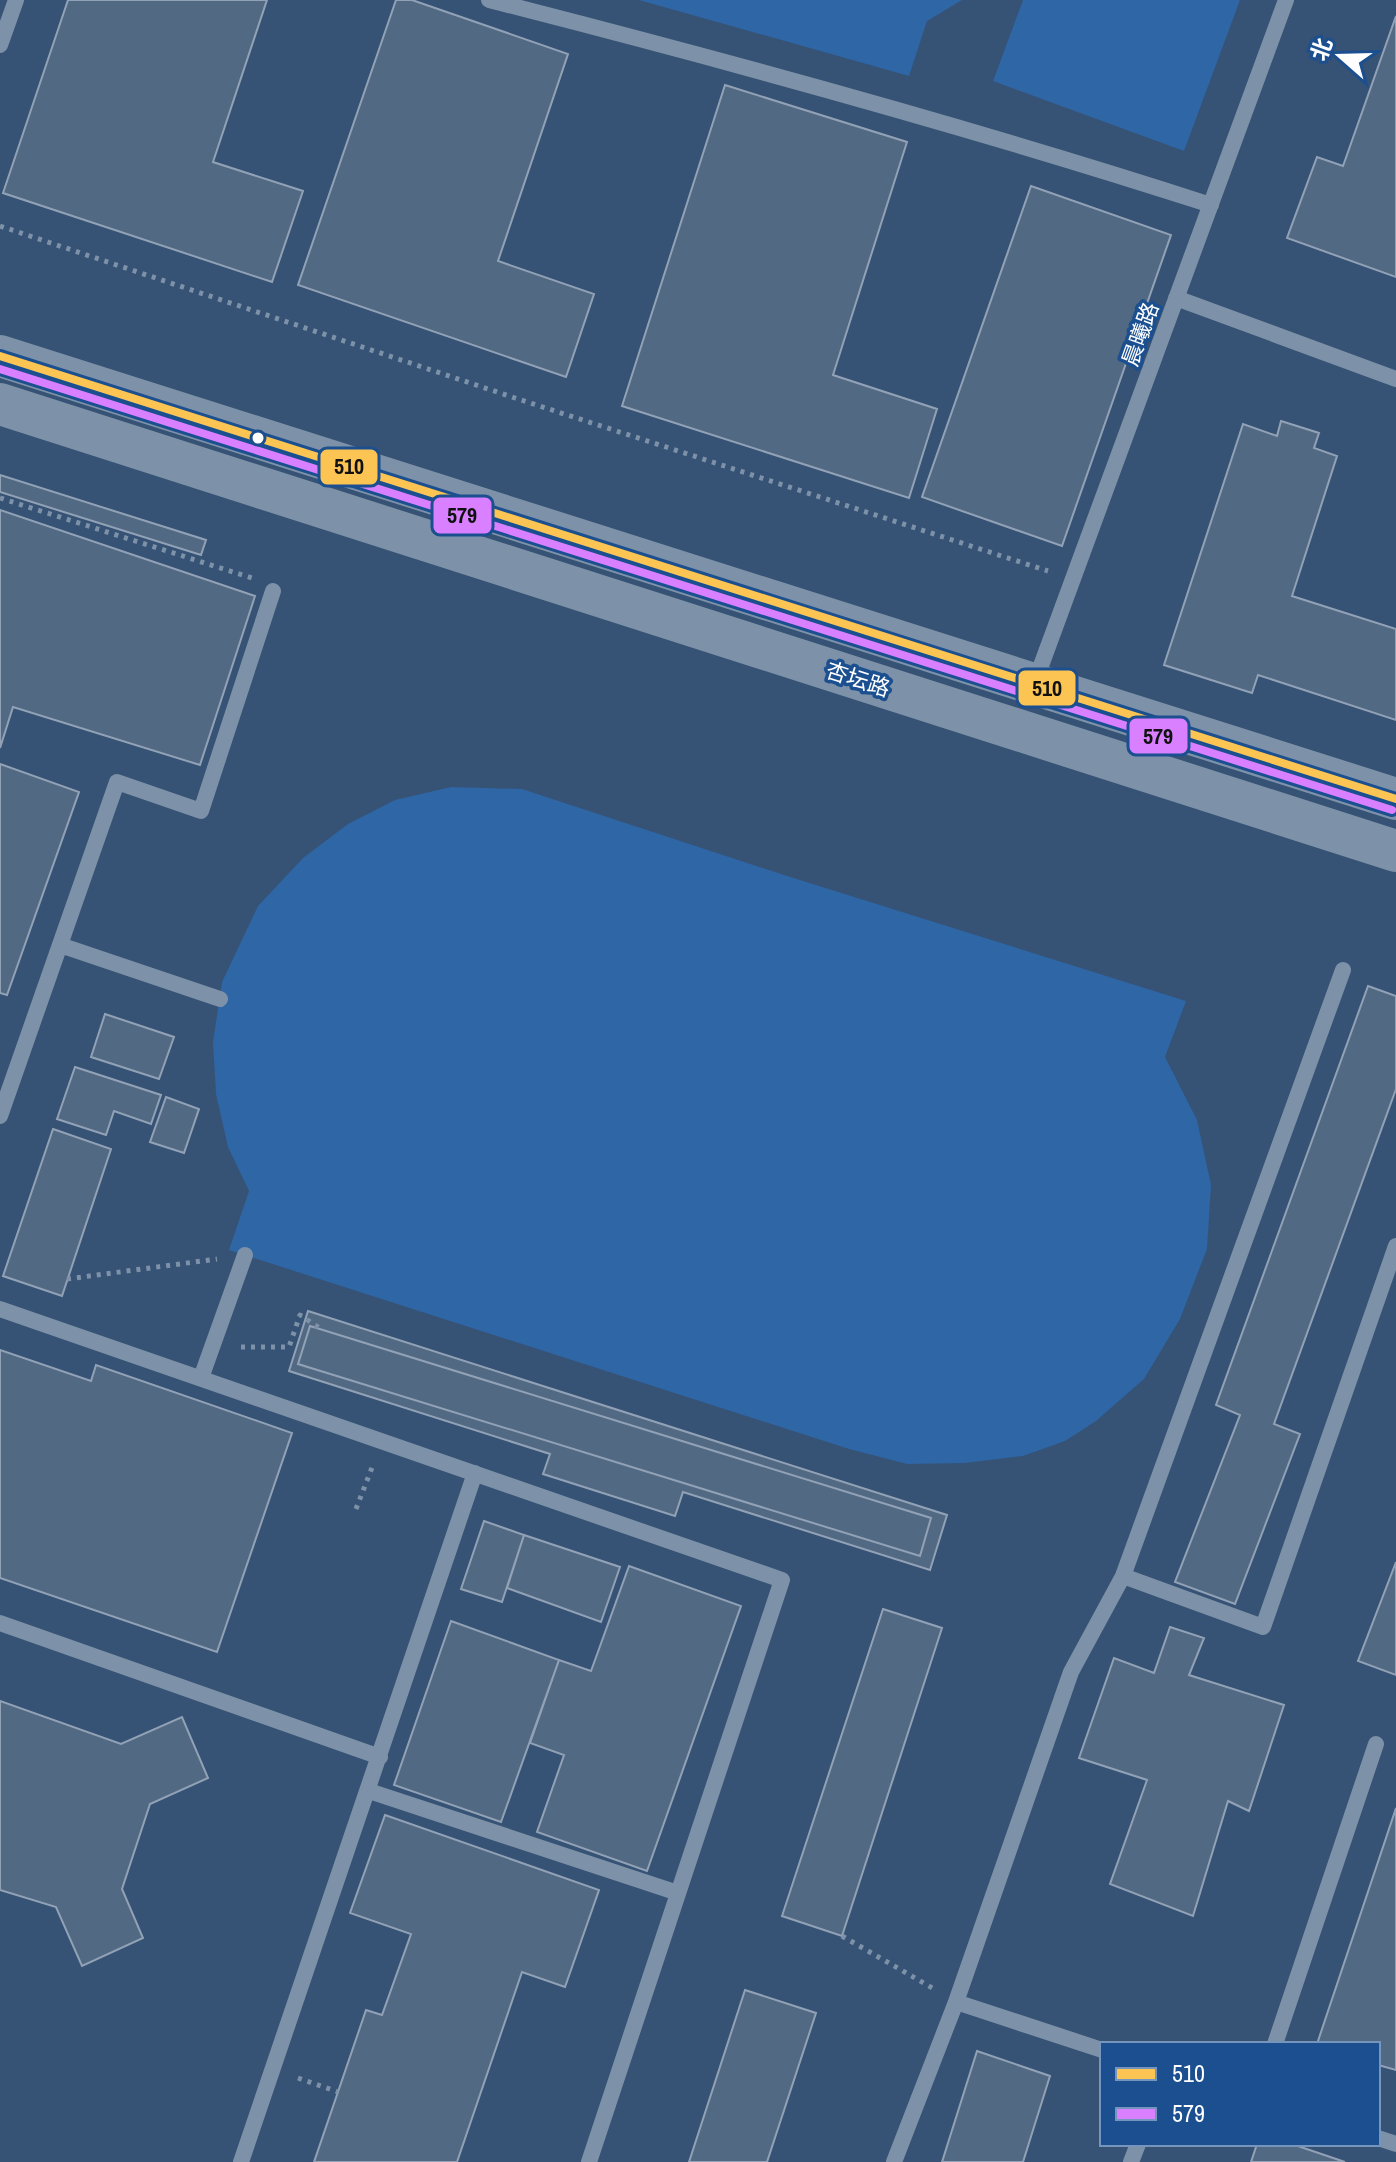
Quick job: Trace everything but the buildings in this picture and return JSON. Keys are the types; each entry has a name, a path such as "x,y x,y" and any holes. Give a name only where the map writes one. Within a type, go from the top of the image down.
{"street":[{"path":"0,356 1396,799"},
{"name":"杏坛路","path":"0,404 1396,851"}],"lane":[{"path":"0,45 16,0"},
{"path":"489,0 890,108 1071,160 1211,205"},
{"name":"晨曦路","path":"1034,683 1286,0"},
{"path":"1176,298 1396,379"},
{"path":"0,1116 117,782 201,811 273,591"},
{"path":"60,945 220,999"},
{"path":"894,2162 956,2002 1071,1672 1123,1576 1343,970"},
{"path":"1123,1576 1263,1627 1396,1246"},
{"path":"201,1378 245,1255"},
{"path":"0,1309 782,1580 589,2162"},
{"path":"241,2162 475,1473"},
{"path":"0,1623 380,1757"},
{"path":"1276,2042 1376,1744"},
{"path":"369,1791 678,1893"},
{"path":"956,2002 1100,2049"}],"path":[{"path":"0,226 515,398 1073,579"},
{"path":"0,498 250,577 273,591"},
{"path":"67,1279 245,1255"},
{"path":"213,1347 289,1347 300,1315 321,1329"},
{"path":"356,1509 382,1441"},
{"path":"842,1936 956,2002"},
{"path":"274,2070 338,2092"}],"shaded area":[{"path":"639,0 962,0 927,21 909,76"},
{"path":"1023,0 1240,0 1184,151 993,81"},
{"path":"451,787 522,789 1186,1001 1165,1057 1197,1120 1211,1185 1207,1249 1180,1319 1144,1379 1096,1421 1065,1441 1023,1456 965,1463 907,1464 849,1449 229,1250 249,1191 228,1147 216,1094 213,1042 222,982 258,906 303,858 348,824 395,800"}],"transit line":[{"name":"510","path":"0,356 1396,799"},
{"name":"579","path":"0,369 1392,810"}]}
